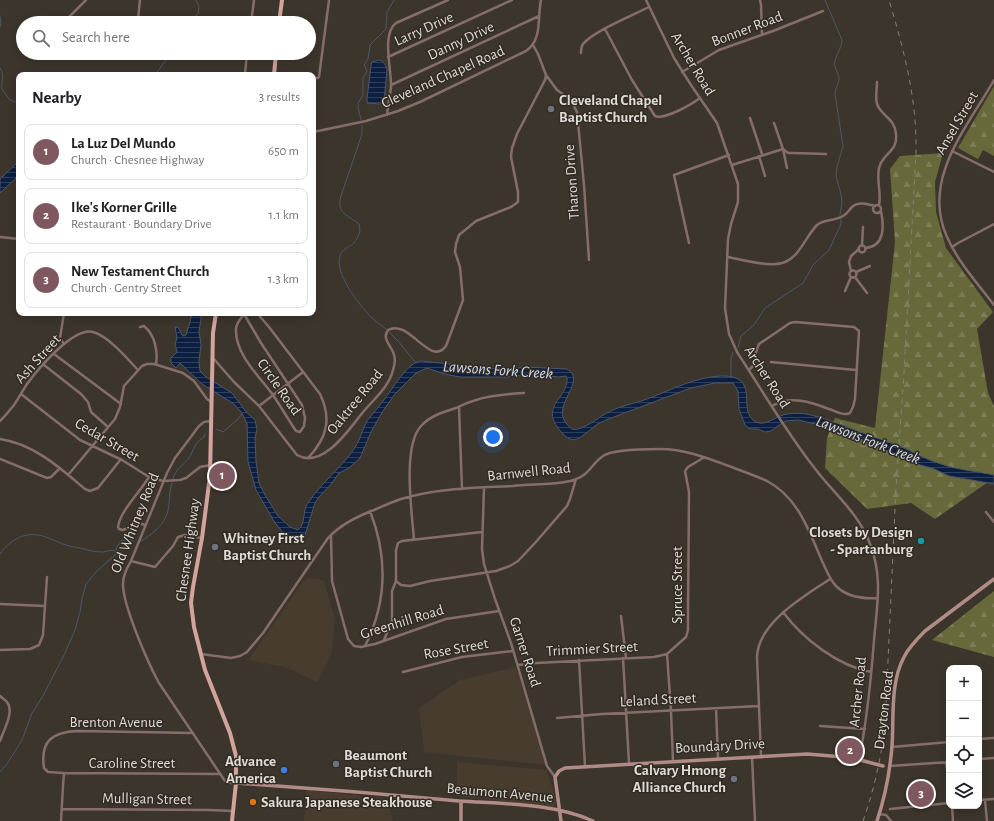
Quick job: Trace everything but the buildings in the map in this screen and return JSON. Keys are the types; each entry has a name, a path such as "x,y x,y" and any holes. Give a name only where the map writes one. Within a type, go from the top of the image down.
{"main road":[{"path":"280,16 282,0"},
{"path":"274,72 275,60"},
{"name":"Chesnee Highway","path":"216,316 213,333 211,395 211,466 202,538 191,603 194,627 207,677 230,733 236,756 236,783 232,821"}],"street":[{"path":"70,16 86,0"},
{"path":"138,16 140,0"},
{"path":"252,16 254,0"},
{"path":"316,78 319,77 329,0"},
{"path":"387,115 391,85 388,57 390,30 394,24 448,0"},
{"name":"Larry Drive","path":"388,57 512,0"},
{"path":"533,45 537,37 541,0"},
{"name":"Archer Road","path":"646,0 665,41 682,72 717,123 738,184 739,196 730,231 725,308 726,321 734,346 813,467 849,508 864,530 871,545 879,586 872,672 861,761"},
{"path":"760,0 762,35"},
{"path":"581,53 582,45 589,39 605,29 649,7"},
{"name":"Bonner Road","path":"682,72 715,52 823,11"},
{"name":"Danny Drive","path":"391,85 539,16"},
{"path":"605,29 632,80 655,116 661,117 685,108 700,98"},
{"name":"Tharon Drive","path":"533,45 546,75 557,90 573,102 578,117 589,260"},
{"name":"Cleveland Chapel Road","path":"316,131 359,123 387,115 420,102 521,54 533,45"},
{"path":"245,72 246,60"},
{"name":"Oaktree Road","path":"308,458 322,454 343,438 387,384 393,372 395,358 386,338 388,330 394,328 406,332 434,352 440,351 446,346 464,300 460,268 455,252 458,239 461,232 476,221 511,207 518,202 518,192 511,157 512,148 516,134 545,80 546,75"},
{"name":"Ansel Street","path":"994,80 952,151 943,175 940,201 943,226 947,238 958,258 994,305"},
{"path":"858,249 864,252 866,248 871,247 881,238 883,221 881,207 879,205 881,197 878,178 879,166 896,143 893,122 880,110 876,103 877,82"},
{"path":"750,118 762,154"},
{"path":"774,123 783,149 787,168"},
{"path":"732,165 762,154 783,149"},
{"path":"783,149 788,153 826,154"},
{"path":"952,151 994,172"},
{"path":"689,242 674,177 675,174 729,155"},
{"path":"759,156 765,176"},
{"path":"728,257 760,263 776,264 785,262 791,259 800,249 818,224 844,216 855,205 866,203 875,206 879,205"},
{"path":"875,206 873,208 874,211 877,213 881,211"},
{"path":"952,247 994,224"},
{"path":"845,291 851,277 849,273 851,271 849,262 851,256 862,245 863,227"},
{"path":"0,237 16,238"},
{"path":"862,245 866,248"},
{"path":"851,271 853,270 856,272 870,266"},
{"path":"856,272 857,274 855,277 867,293"},
{"path":"64,316 60,338 64,344"},
{"name":"Circle Road","path":"243,316 236,326 239,346 296,431 301,431 305,422 304,409 245,316"},
{"path":"213,360 259,406 295,453 308,458 323,438 325,432 325,406 320,394 260,316"},
{"path":"749,370 754,366 757,349 761,342 786,325 795,322 857,328 859,333 855,403 852,411 848,414 843,414 830,409 792,400 777,403 772,406"},
{"path":"140,327 144,326 148,329 154,341 157,354 156,364"},
{"name":"Ash Street","path":"0,421 15,404 28,383 54,354 64,344 81,333 94,332 118,349 137,369"},
{"path":"54,354 121,404"},
{"path":"771,362 856,370"},
{"path":"68,475 118,414 124,386 137,369 146,364 156,364 187,375 194,381 207,399 211,402"},
{"path":"44,365 81,394 88,402 91,412 108,427"},
{"path":"259,406 303,372"},
{"path":"414,540 411,497 411,455 416,434 422,425 430,418 486,397 524,393"},
{"name":"Cedar Street","path":"21,394 80,440 121,459 149,477 163,481 183,480 202,466 211,466"},
{"path":"459,407 462,489"},
{"name":"Old Whitney Road","path":"211,421 204,422 199,426 175,458 163,481 125,572 123,582 132,617 155,676 226,781 236,783"},
{"path":"0,439 30,449 46,458 85,489 90,491 98,488 121,459"},
{"name":"Barnwell Road","path":"201,654 231,658 240,656 249,650 263,633 314,557 331,535 343,526 370,511 411,497 436,492 553,483 576,479 587,473 601,457 612,453 639,449 671,449 684,451 770,483 783,492 804,520 830,579 837,587 852,595 865,598 878,598"},
{"name":"Spruce Street","path":"667,654 684,639 688,633 689,492 685,471 688,467 703,457"},
{"path":"0,459 47,478 51,477 60,468"},
{"path":"145,525 139,523 123,530 119,529 118,527 121,516 149,477"},
{"path":"396,581 404,586 410,586 505,568 514,564 544,534 567,506 576,479"},
{"name":"Garner Road","path":"484,488 482,549 486,572 518,665 547,766 555,777 561,821"},
{"path":"365,646 377,616 382,595 383,578 383,562 380,540 370,511"},
{"path":"986,512 994,522"},
{"path":"384,640 392,621 392,591 396,581 395,556 397,545 402,541 482,532"},
{"path":"131,560 154,567 174,546 177,538 185,535 202,538"},
{"name":"Greenhill Road","path":"331,535 332,581 346,633 351,644 357,647 365,646 446,619 499,611"},
{"path":"0,650 30,649 39,645 42,639 47,577"},
{"path":"761,756 757,657 758,646 763,637 783,612 830,579"},
{"name":"Drayton Road","path":"877,821 884,801 892,747 896,684 906,654 925,631 994,579"},
{"path":"0,604 45,606"},
{"path":"783,612 803,634 837,660 847,666 872,672"},
{"path":"621,616 625,658 629,763"},
{"name":"Rose Street","path":"403,672 462,657 513,651"},
{"path":"667,654 671,710 672,761"},
{"name":"Trimmier Street","path":"518,665 579,660 654,657 667,654"},
{"path":"579,660 585,766"},
{"path":"0,696 8,702 10,709 9,719 1,732 0,741"},
{"name":"Leland Street","path":"558,718 581,715 759,706"},
{"path":"716,708 718,759"},
{"path":"820,726 865,729"},
{"name":"Brenton Avenue","path":"45,770 43,759 45,745 52,737 61,733 78,731 193,733"},
{"path":"982,739 994,738"},
{"path":"892,747 946,742"},
{"name":"Boundary Drive","path":"555,777 559,770 563,768 585,766 815,754 844,757 889,766"},
{"path":"752,757 755,821"},
{"path":"982,759 994,758"},
{"path":"889,766 946,762"},
{"name":"Caroline Street","path":"45,770 48,772 64,773 221,774"},
{"path":"61,821 64,773"},
{"name":"Beaumont Avenue","path":"236,783 330,789 559,810 593,821"},
{"path":"987,821 985,800 994,799"},
{"path":"461,801 461,821"},
{"path":"890,809 946,803"},
{"name":"Mulligan Street","path":"62,809 233,811"},
{"path":"952,809 954,821"},
{"path":"879,814 886,815 891,821"}],"shaded area":[{"path":"306,578 324,581 335,619 332,652 317,682 285,667 248,660"},
{"path":"516,667 546,765 424,752 419,708 460,680"},
{"path":"457,762 547,770 556,801 554,807 457,796"},
{"path":"306,790 388,799 393,821 304,821"}],"green space":[{"path":"994,86 994,156 983,150 978,159 958,148"},
{"path":"943,153 935,182 936,212 946,248 993,312 977,329 988,393 994,406 994,478 935,519 911,503 867,509 825,468 827,438 835,418 875,428 895,242 890,169 900,156"},
{"path":"994,591 994,657 932,640"}],"water":[{"path":"379,60 385,65 387,70 384,102 380,104 367,103 371,65 372,62"},
{"path":"16,164 16,178 0,193 0,179"},
{"name":"Lawsons Fork Creek","path":"191,316 202,316 199,331 201,345 199,361 200,371 206,377 232,393 247,413 255,420 257,429 255,438 256,461 259,483 278,516 290,527 298,530 303,521 306,506 354,449 367,421 406,371 411,366 421,361 506,370 524,367 567,369 572,374 574,380 565,401 563,416 566,423 572,429 585,426 616,409 647,399 692,381 721,376 734,377 741,381 745,387 750,417 756,422 764,423 783,415 799,413 819,417 954,468 994,475 994,484 949,476 847,433 833,431 820,425 798,420 785,421 771,431 765,432 758,429 750,429 745,425 739,409 738,391 733,383 715,383 691,388 606,420 597,424 580,438 573,440 563,434 556,424 553,416 553,410 566,385 566,376 559,377 530,374 506,377 460,377 427,368 416,373 395,394 371,432 360,458 349,468 339,473 319,497 315,503 305,535 300,540 294,541 288,538 275,523 256,490 248,462 247,424 242,413 234,404 202,384 180,363 176,368 171,363 171,358 177,352 175,344 177,338 175,327 178,327 184,336 186,335"}],"waterway":[{"path":"196,0 199,6 198,14 196,16"},
{"path":"361,120 358,103 363,95 363,78 367,71 364,65 368,59 370,45 386,29 387,12 394,0"},
{"path":"825,0 842,40 835,63 835,68 839,77 835,94 843,146 836,176 842,203 840,215"},
{"path":"0,16 0,27"},
{"path":"157,72 166,60"},
{"path":"0,68 3,76 2,89 9,99 16,102"},
{"path":"362,125 362,134 340,202 340,207 344,213 359,224 360,230 358,237 341,254 339,263 344,280 349,289 371,317 386,329"},
{"path":"738,348 741,336 754,325 765,308 803,283 813,265 829,250 841,224 841,219"},
{"path":"389,332 416,363"},
{"path":"731,377 731,359 733,352"},
{"path":"216,429 223,432 242,414"},
{"path":"173,479 176,472 189,458 196,444 204,437 205,434"},
{"path":"141,541 147,538 162,524 167,513 172,483"},
{"path":"0,554 14,540 26,535 39,535 66,545 91,551 115,551"},
{"path":"0,772 7,764 22,740 32,713 43,696 65,653 75,630 86,584 96,572 115,555 117,547 121,541 128,539 134,541"}],"railway":[{"path":"863,821 877,774 885,726 896,487 916,152 916,132 912,94 900,37 889,0"}],"place":[{"name":"Cleveland Chapel Baptist Church","path":"551,109"},
{"name":"La Luz Del Mundo","path":"222,476"},
{"name":"Closets by Design - Spartanburg","path":"921,541"},
{"name":"Whitney First Baptist Church","path":"215,547"},
{"name":"Ike's Korner Grille","path":"850,751"},
{"name":"Beaumont Baptist Church","path":"336,764"},
{"name":"Advance America","path":"284,770"},
{"name":"Calvary Hmong Alliance Church","path":"734,779"},
{"name":"New Testament Church","path":"921,794"},
{"name":"Sakura Japanese Steakhouse","path":"253,802"}]}
